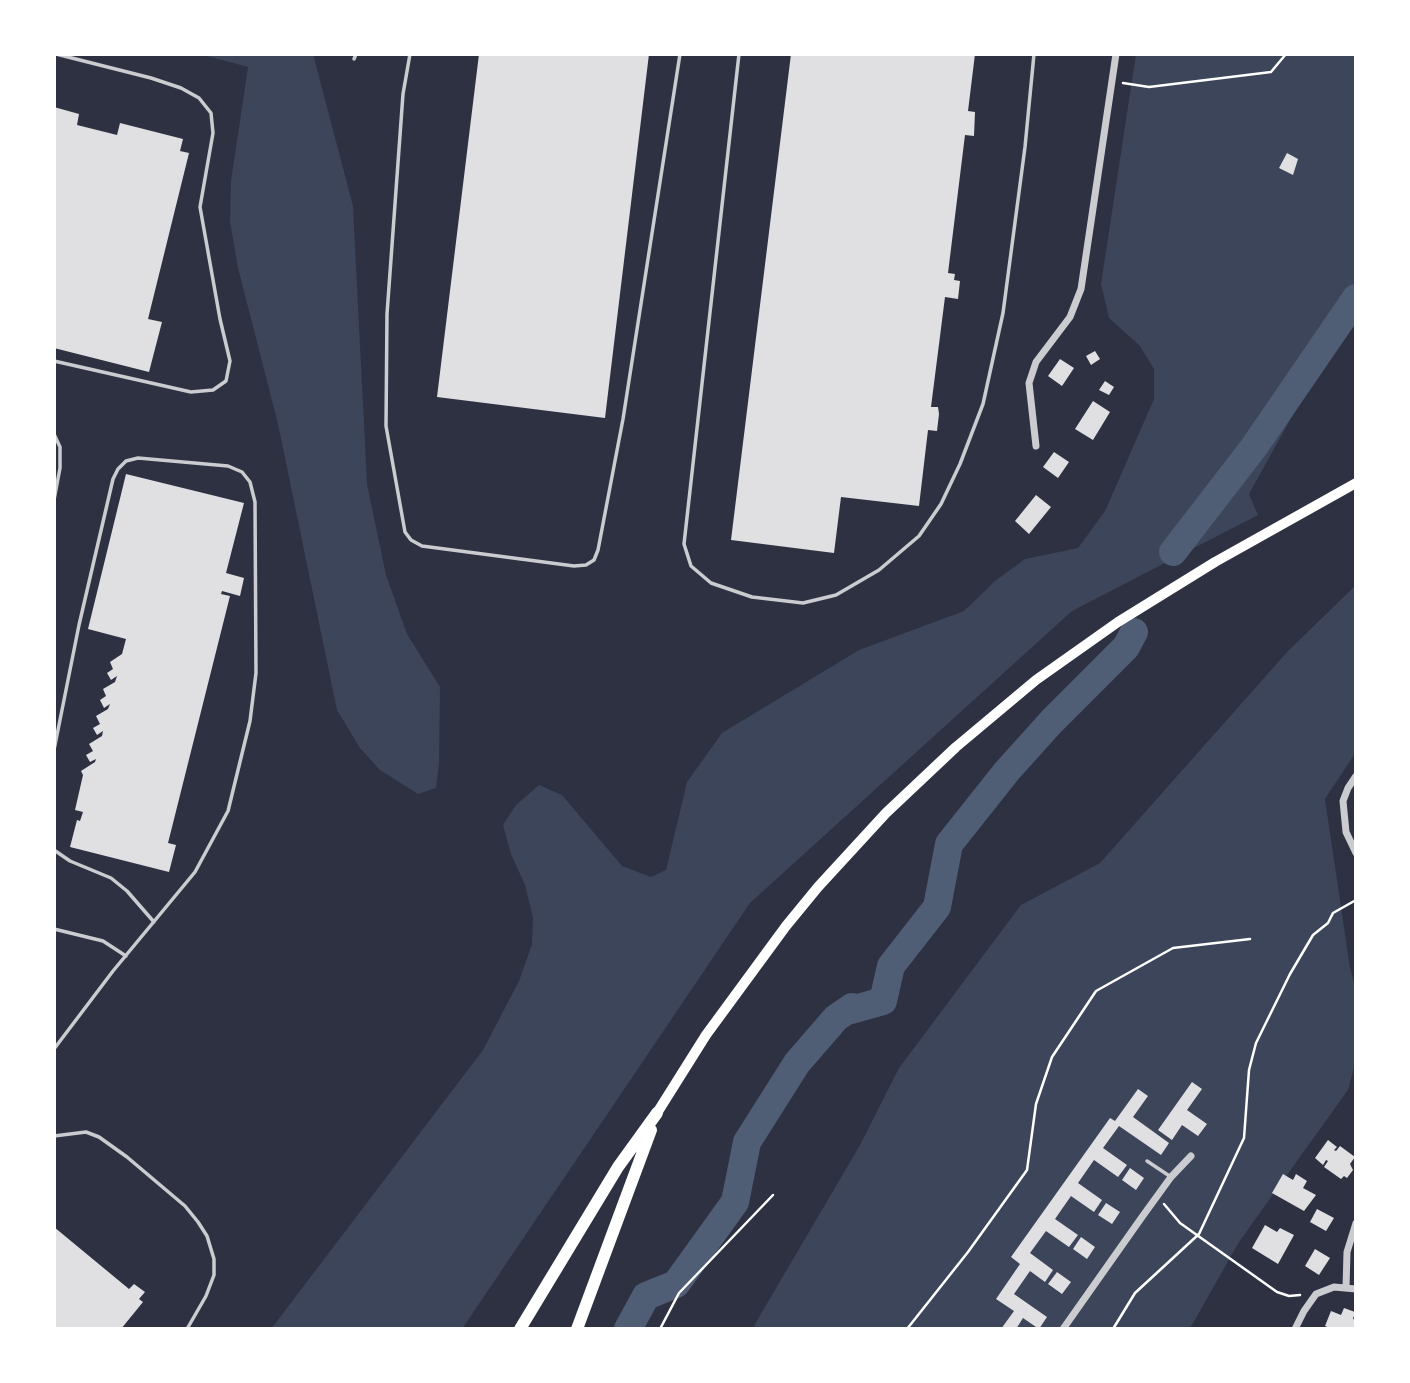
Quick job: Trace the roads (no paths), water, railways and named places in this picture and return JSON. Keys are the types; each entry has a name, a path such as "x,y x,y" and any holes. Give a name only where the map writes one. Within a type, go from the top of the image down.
{"highway":[{"path":"520,1329 618,1167 657,1113"},
{"path":"577,1329 657,1113"}],"main road":[{"path":"657,1113 706,1035 786,926 855,846 939,762 1036,680 1118,622 1215,562 1356,483"}],"street":[{"path":"1036,446 1029,383 1036,362 1069,317 1081,289 1116,54"},
{"path":"1356,776 1343,801 1346,832 1356,853"},
{"path":"1063,1329 1171,1177 1191,1156"},
{"path":"1346,1287 1347,1252 1356,1223"},
{"path":"1295,1329 1313,1297 1323,1290 1346,1287 1356,1289"}],"lane":[{"path":"54,361 191,393 213,390 226,381 230,361 200,207 213,132 211,113 199,98 181,88 56,54"},
{"path":"410,54 403,94 388,300 386,389 386,426 405,532 411,540 422,546 574,566 586,565 594,560 598,550 623,419 680,54"},
{"path":"739,54 684,544 691,566 711,583 752,597 803,603 836,595 869,576 919,536 941,504 960,464 983,404 1003,313 1025,147 1034,54"},
{"path":"54,434 60,447 60,468 54,500"},
{"path":"54,750 79,625 113,479 118,469 126,461 138,458 228,466 242,472 250,482 256,502 256,673 250,721 228,811 195,872 113,971 54,1049"},
{"path":"54,850 69,861 111,878 127,891 154,922"},
{"path":"54,929 103,941 126,956"},
{"path":"54,1136 86,1132 99,1137 128,1157 185,1206 198,1222 207,1236 214,1259 214,1275 206,1296 187,1329"},
{"path":"1147,1161 1171,1177"}],"waterway":[{"path":"1173,552 1254,447 1356,298"},
{"path":"628,1329 646,1296 676,1284 735,1202 747,1142 797,1063 836,1018 852,1007 851,1010 883,1001 891,966 937,907 949,844 1007,771 1052,721 1126,647 1134,632"}]}
